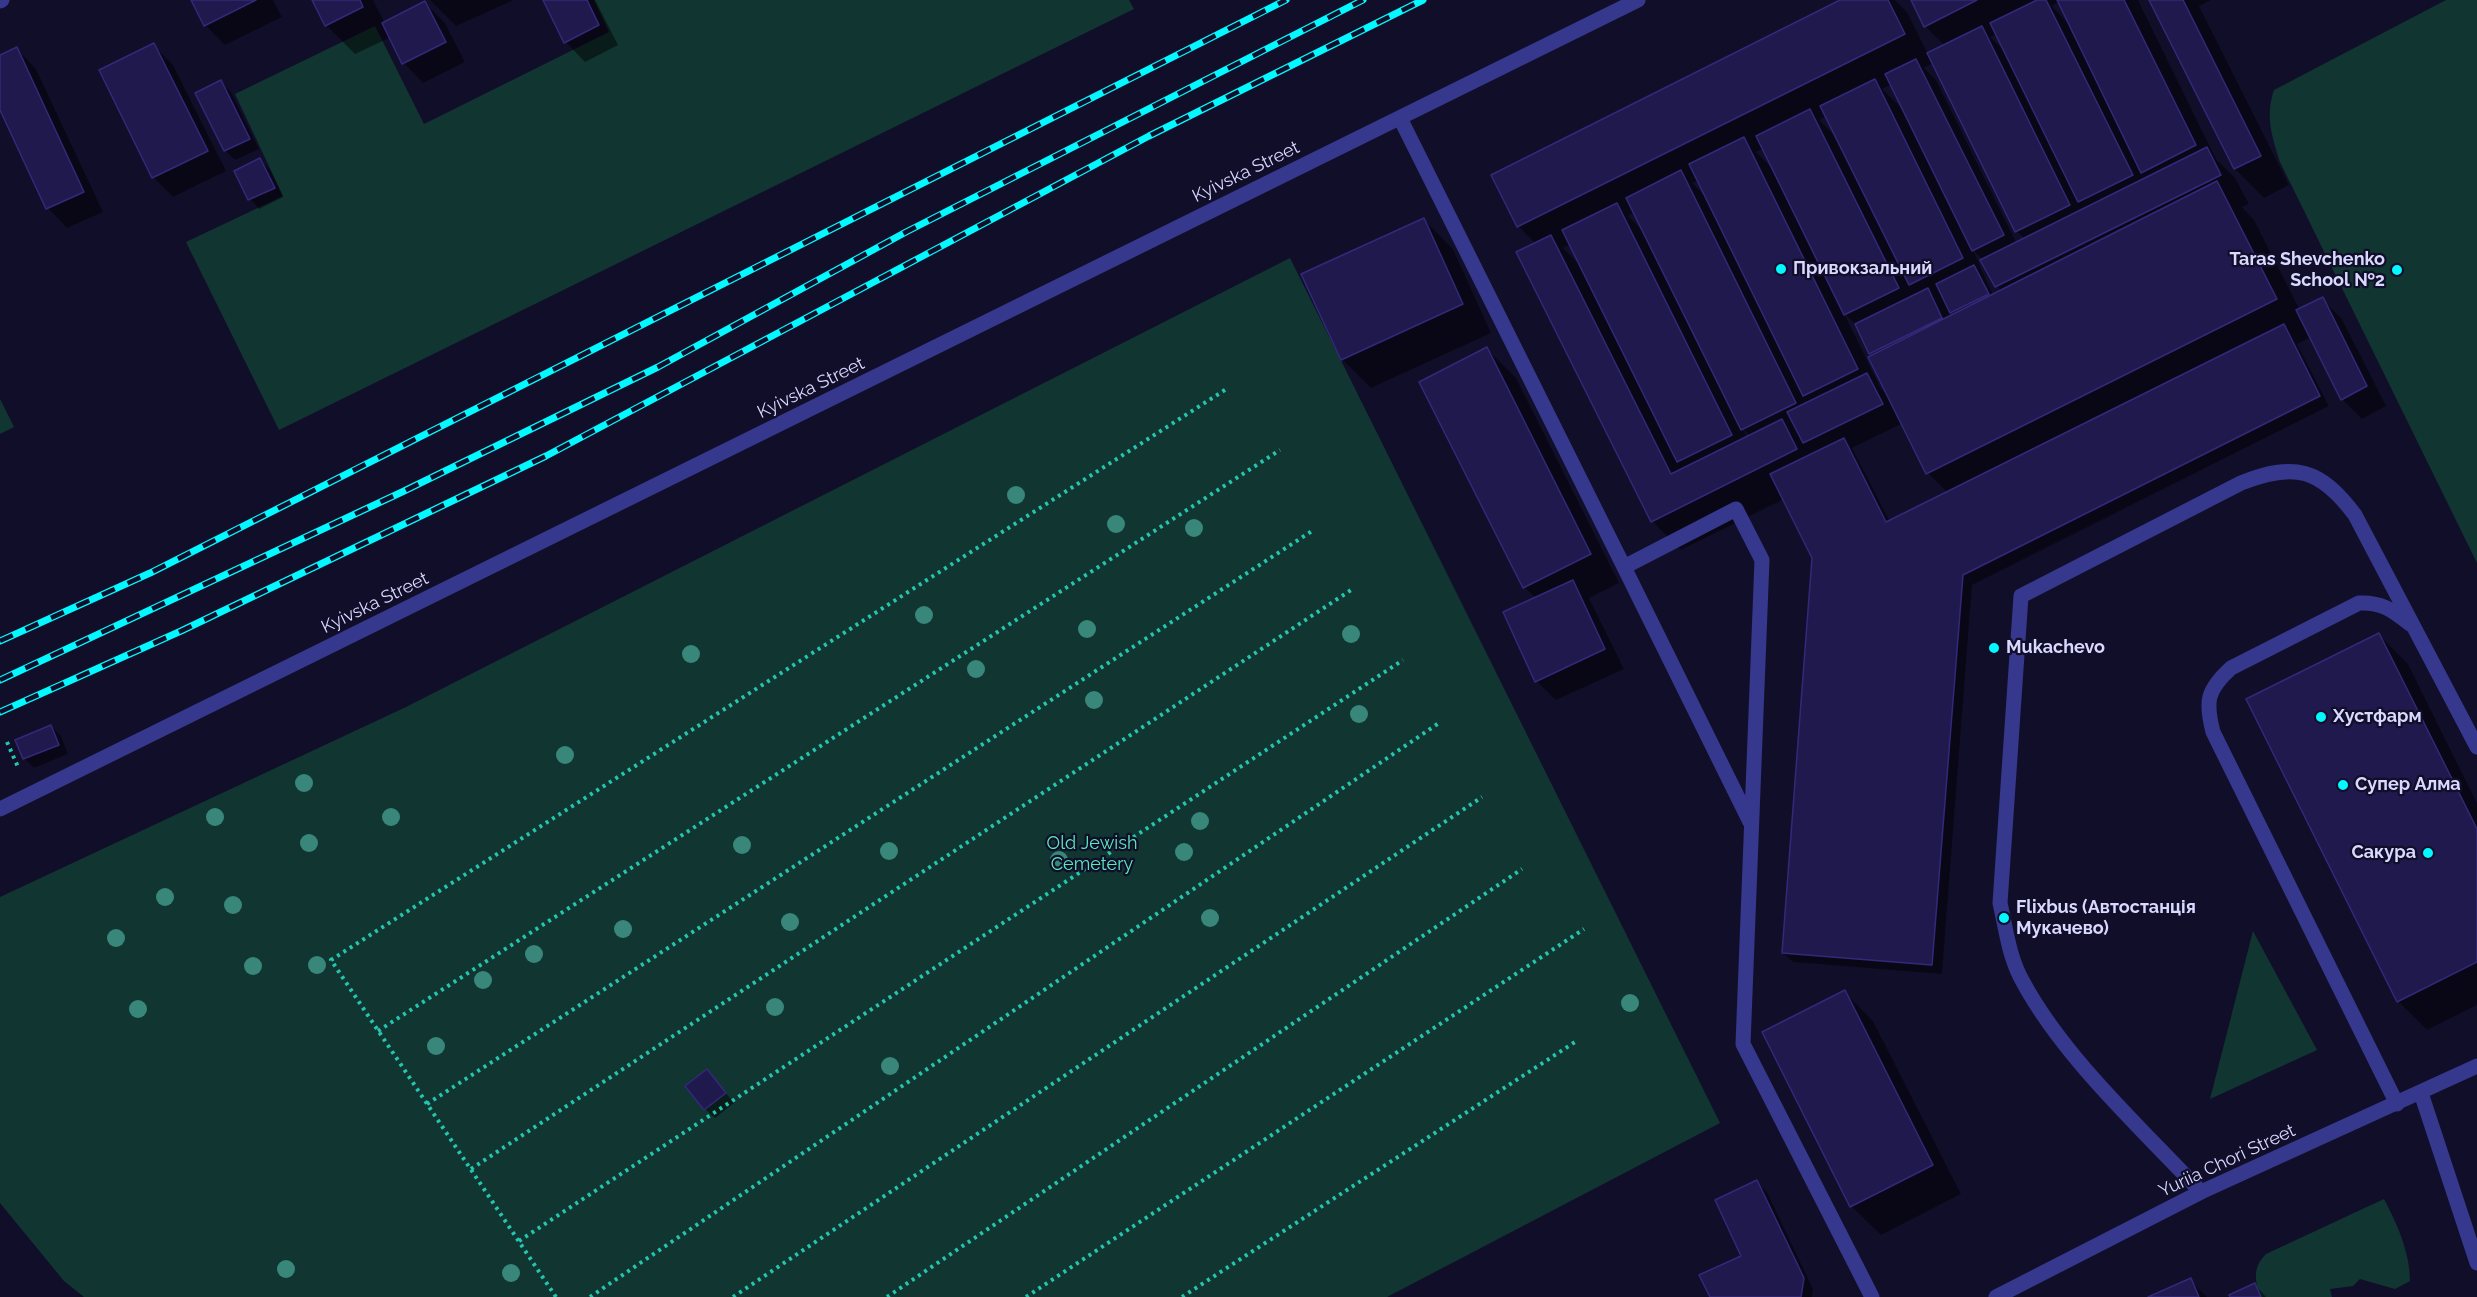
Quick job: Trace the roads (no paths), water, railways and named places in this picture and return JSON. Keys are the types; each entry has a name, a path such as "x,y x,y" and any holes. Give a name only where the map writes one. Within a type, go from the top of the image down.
{"street":[{"name":"Kyivska Street","path":"0,809 1638,0"},
{"path":"1400,118 1752,825"},
{"path":"2201,1192 2106,1091 2057,1033 2022,981 2008,941 2000,903 2021,596 2241,483 2266,473 2293,469 2316,478 2340,494 2355,515 2477,747"},
{"path":"1624,567 1736,509 1762,560 1743,1044 1872,1297"},
{"path":"2397,1104 2213,732 2208,711 2209,696 2217,681 2231,668 2359,603 2376,602 2388,607 2415,628"},
{"name":"Yuriia Chori Street","path":"1996,1297 2201,1192 2477,1066"},
{"path":"2421,1093 2477,1263"}],"railway":[{"path":"0,641 150,573 1286,0"},
{"path":"0,680 402,492 658,367 906,232 1363,0"},
{"path":"0,712 181,631 546,456 1149,136 1423,0"}],"place":[{"name":"Привокзальний","path":"1781,269"},
{"name":"Taras Shevchenko School №2","path":"2397,270"},
{"name":"Mukachevo","path":"1994,648"},
{"name":"Хустфарм","path":"2321,717"},
{"name":"Супер Алма","path":"2343,785"},
{"name":"Сакура","path":"2428,853"},
{"name":"Flixbus (Автостанція Мукачево)","path":"2004,918"}],"park label":[{"name":"Old Jewish Cemetery","path":"1092,854"}]}
